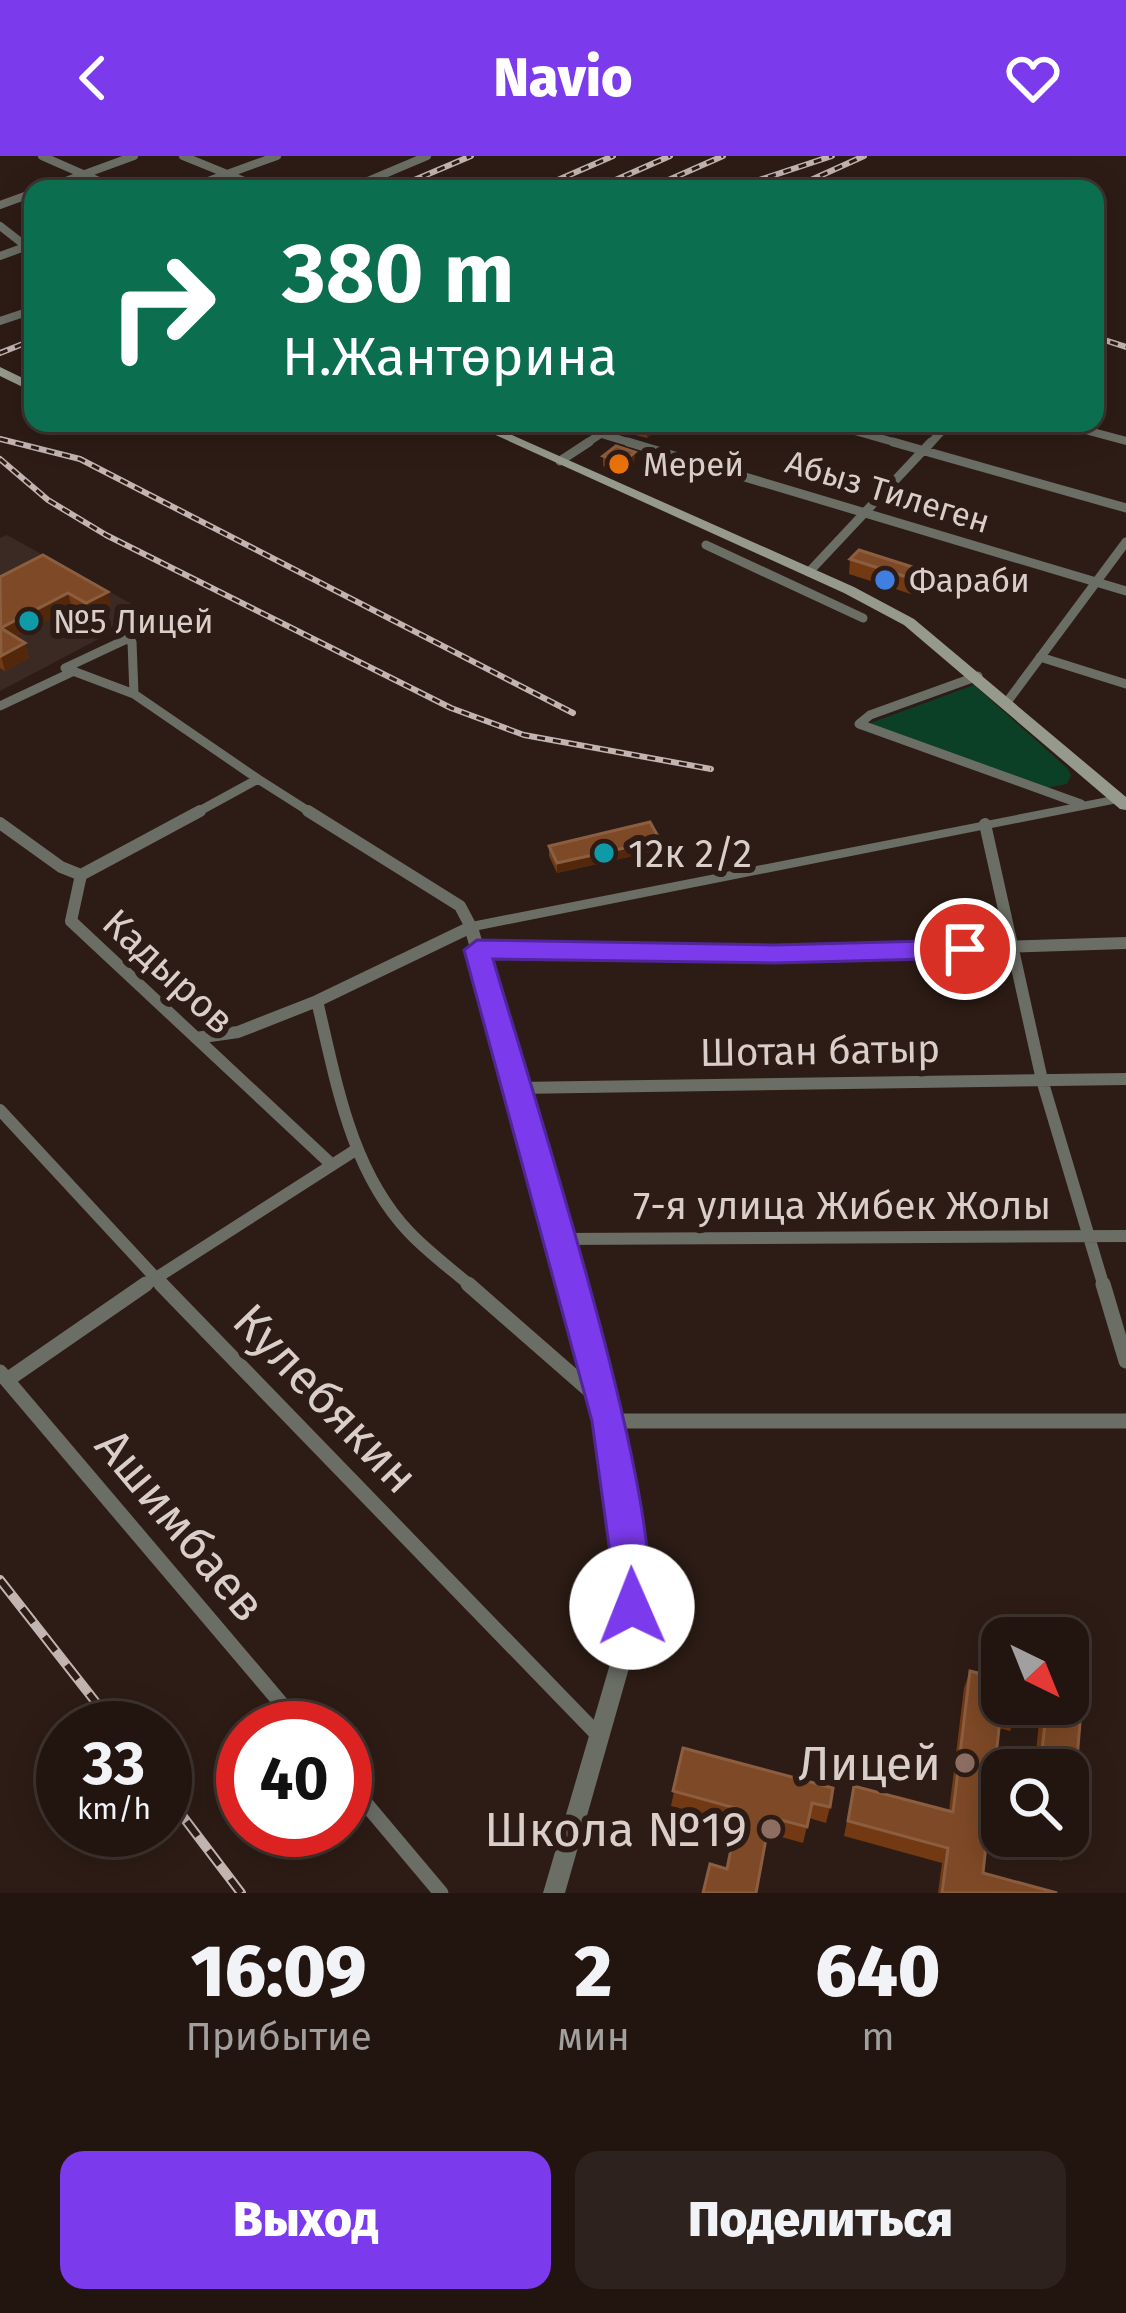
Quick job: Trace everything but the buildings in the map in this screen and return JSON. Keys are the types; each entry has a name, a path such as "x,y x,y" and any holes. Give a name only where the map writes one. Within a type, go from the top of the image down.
{"main road":[{"path":"496,432 909,622 1122,802"}],"street":[{"path":"42,156 97,180"},
{"path":"68,180 134,156"},
{"path":"183,156 241,180"},
{"path":"210,180 277,156"},
{"path":"370,180 427,156"},
{"name":"Абыз Тилеген","path":"594,432 1126,591"},
{"path":"560,460 606,432"},
{"path":"859,432 1126,508"},
{"path":"809,572 940,432"},
{"path":"1092,432 1126,441"},
{"path":"1007,702 1126,542"},
{"path":"706,544 863,618"},
{"path":"134,694 132,642 127,639 64,668 134,694 258,779 460,906 471,927 606,1412 630,1548 632,1607 554,1893"},
{"path":"1040,656 1126,684"},
{"path":"0,706 72,673"},
{"path":"978,676 859,724 1081,805"},
{"path":"81,874 258,779"},
{"path":"196,1038 238,1032 317,1001 471,927 1081,805 1122,802"},
{"name":"Кадыров","path":"0,824 61,867 81,874 71,921 331,1164"},
{"path":"985,824 1042,1080 1126,1361"},
{"path":"477,950 774,954 1126,943"},
{"path":"317,1001 354,1151 383,1204 606,1412 1126,1420"},
{"name":"Шотан батыр","path":"516,1088 1126,1078"},
{"name":"Кулебякин","path":"0,1110 155,1278 599,1736"},
{"path":"4,1376 354,1151"},
{"name":"7-я улица Жибек Жолы","path":"558,1239 1126,1236"},
{"name":"Ашимбаев","path":"4,1376 279,1701"},
{"path":"372,1811 441,1893"}],"shaded area":[{"path":"7,535 148,613 0,691 0,538"}],"green space":[{"path":"974,685 1067,768 1071,775 1067,784 1046,788 868,724"}],"railway":[{"path":"414,180 471,156"},
{"path":"558,180 613,156"},
{"path":"615,180 670,156"},
{"path":"668,180 723,156"},
{"path":"759,180 832,156"},
{"path":"811,180 864,156"},
{"path":"1104,340 1126,347"},
{"path":"0,353 24,344"},
{"path":"0,439 80,459 573,713"},
{"path":"0,459 48,500 106,535 451,708 524,735 711,769"},
{"path":"0,1580 95,1701"},
{"path":"192,1829 241,1893"}],"place":[{"name":"Мерей","path":"619,464"},
{"name":"Фараби","path":"885,580"},
{"name":"№5 Лицей","path":"29,621"},
{"name":"12к 2/2","path":"604,853"},
{"name":"Лицей","path":"965,1763"},
{"name":"Школа №19","path":"771,1829"}],"route":[{"path":"632,1607 630,1548 609,1421 477,950 774,954 965,949"}]}
